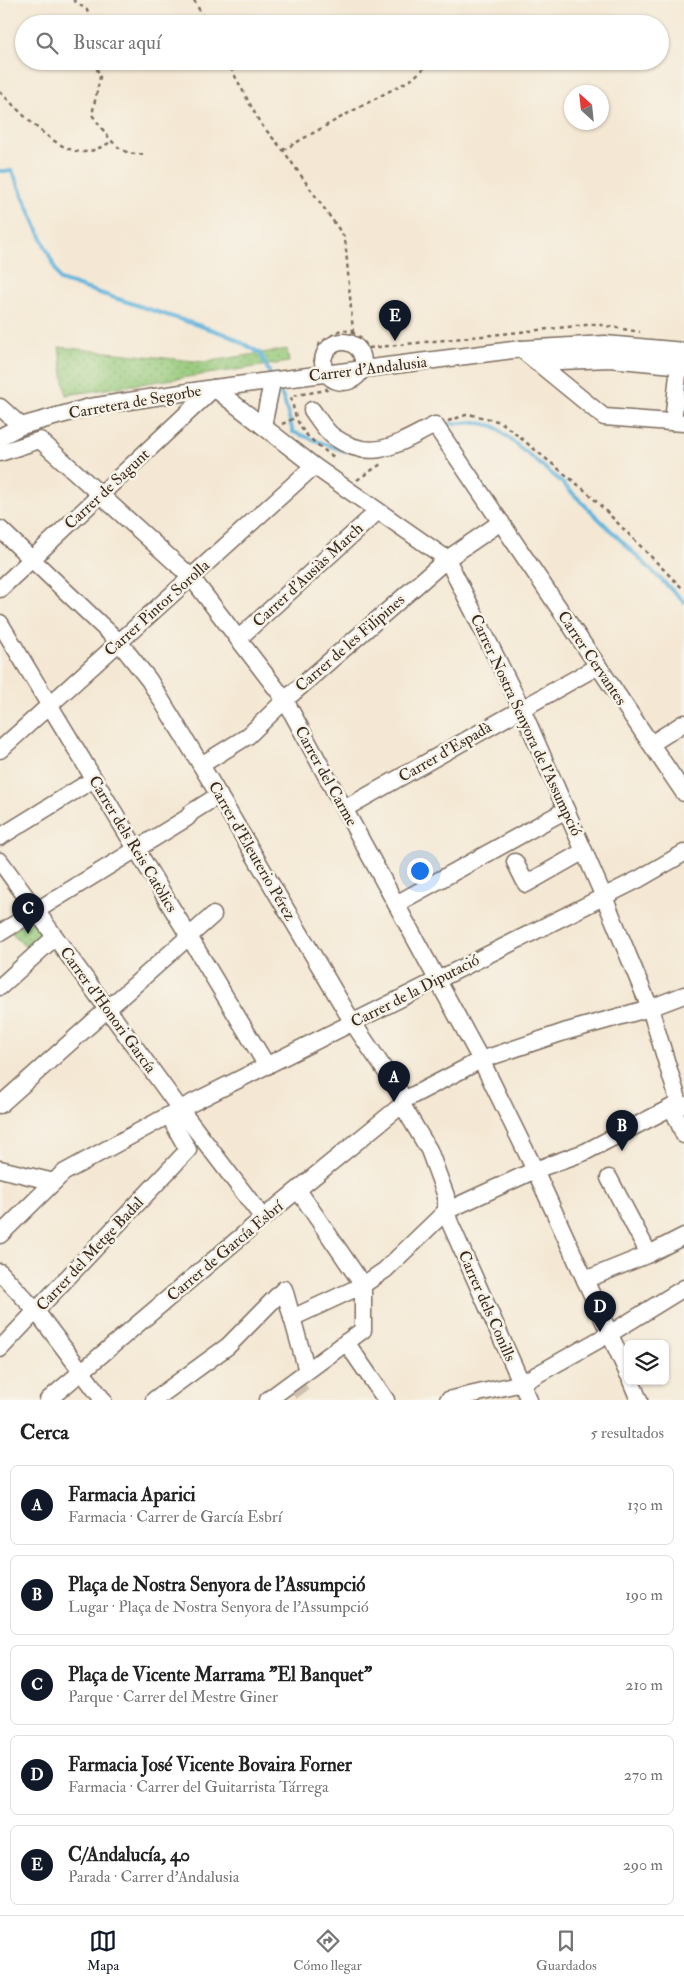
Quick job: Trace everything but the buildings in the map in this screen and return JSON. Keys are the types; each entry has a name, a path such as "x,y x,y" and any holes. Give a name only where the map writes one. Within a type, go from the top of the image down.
{"street":[{"path":"338,343 352,344 360,351 362,358 361,370 356,377 344,383 324,375 322,360 327,349 338,343"},
{"name":"Carrer d'Andalusia","path":"361,370 521,349 605,344 682,361"},
{"path":"521,349 536,362 604,417 678,423 682,361 610,359 536,362"},
{"name":"Carrer d'Andalusia","path":"214,388 324,375"},
{"path":"263,426 272,382"},
{"name":"Carrer Nostra Senyora de l'Assumpció","path":"214,388 314,466 447,559 522,709 650,1008 679,1106 680,1131"},
{"name":"Carretera de Segorbe","path":"0,436 21,426 90,407 214,388"},
{"name":"Carrer de Sagunt","path":"0,589 214,388"},
{"path":"0,406 21,426"},
{"path":"312,410 332,436 360,450 382,450 435,425"},
{"name":"Carrer Cervantes","path":"435,425 684,793"},
{"name":"Carrer del Carme","path":"0,453 40,440 191,577 285,700 481,1060 535,1170 624,1364"},
{"name":"Carrer Pintor Sorolla","path":"0,750 314,466"},
{"name":"Carrer d'Ausiàs March","path":"238,639 378,510"},
{"name":"Carrer de les Filipines","path":"201,765 248,736 285,700 447,559 501,522"},
{"name":"Carrer d'Eleuterio Pérez","path":"0,529 119,642 149,680 353,1023 401,1094 403,1102 429,1150 446,1196 446,1211"},
{"name":"Carrer dels Reis Catòlics","path":"0,623 267,1066"},
{"name":"Carrer d'Espadà","path":"344,809 598,666"},
{"path":"651,744 684,723"},
{"path":"0,837 94,779"},
{"path":"0,933 137,850 219,795"},
{"path":"396,904 566,810"},
{"path":"515,862 526,884 584,852"},
{"name":"Carrer de la Diputació","path":"0,1235 63,1173 180,1109 604,897 684,853"},
{"name":"Carrer d'Honori García","path":"0,861 180,1109 264,1218"},
{"path":"0,1105 213,915"},
{"path":"0,986 55,937"},
{"name":"Carrer de García Esbrí","path":"48,1400 403,1102 481,1060 564,1032 650,1008 684,995"},
{"path":"292,1318 363,1285 385,1270 446,1211 535,1170 585,1152 679,1106"},
{"name":"Carrer del Metge Badal","path":"0,1349 188,1150 174,1125 180,1109"},
{"path":"0,1169 54,1182"},
{"path":"609,1178 649,1254"},
{"path":"268,1400 363,1330 363,1285 298,1190"},
{"name":"Carrer dels Conills","path":"446,1211 529,1400"},
{"path":"585,1280 649,1254 680,1238"},
{"path":"0,1272 36,1311 103,1400"},
{"path":"448,1400 522,1383 611,1333 684,1288"},
{"path":"154,1400 228,1346 284,1289 307,1371"},
{"path":"346,1342 386,1400"},
{"path":"633,1385 639,1400"}],"path":[{"path":"73,0 87,10 88,15"},
{"path":"194,0 202,15"},
{"path":"97,70 100,77 92,115 120,150 134,155 146,154"},
{"path":"232,70 260,123 283,150 345,238 353,332 352,344"},
{"path":"283,150 412,79 422,70"},
{"path":"0,92 59,144 81,152 96,150 113,141"},
{"path":"295,418 291,396 327,390 324,375"},
{"path":"263,426 280,425 312,410"},
{"path":"435,425 469,414 501,422 588,493 684,590"},
{"path":"351,484 382,462"}],"green space":[{"path":"59,347 204,362 287,349 289,362 66,395"},
{"path":"32,919 45,936 28,950 11,932"}],"waterway":[{"path":"0,171 12,171 60,280 228,335 260,353 271,376"},
{"path":"277,386 284,400 293,432 344,451"},
{"path":"443,427 449,424 475,422 494,426 557,478 684,602"}],"tunnel":[{"path":"293,1381 307,1400"}],"place":[{"name":"C/Andalucía, 40","path":"395,341"},
{"name":"Plaça de Vicente Marrama \"El Banquet\"","path":"28,934"},
{"name":"Farmacia Aparici","path":"394,1102"},
{"name":"Plaça de Nostra Senyora de l'Assumpció","path":"622,1151"},
{"name":"Farmacia José Vicente Bovaira Forner","path":"600,1332"}]}
